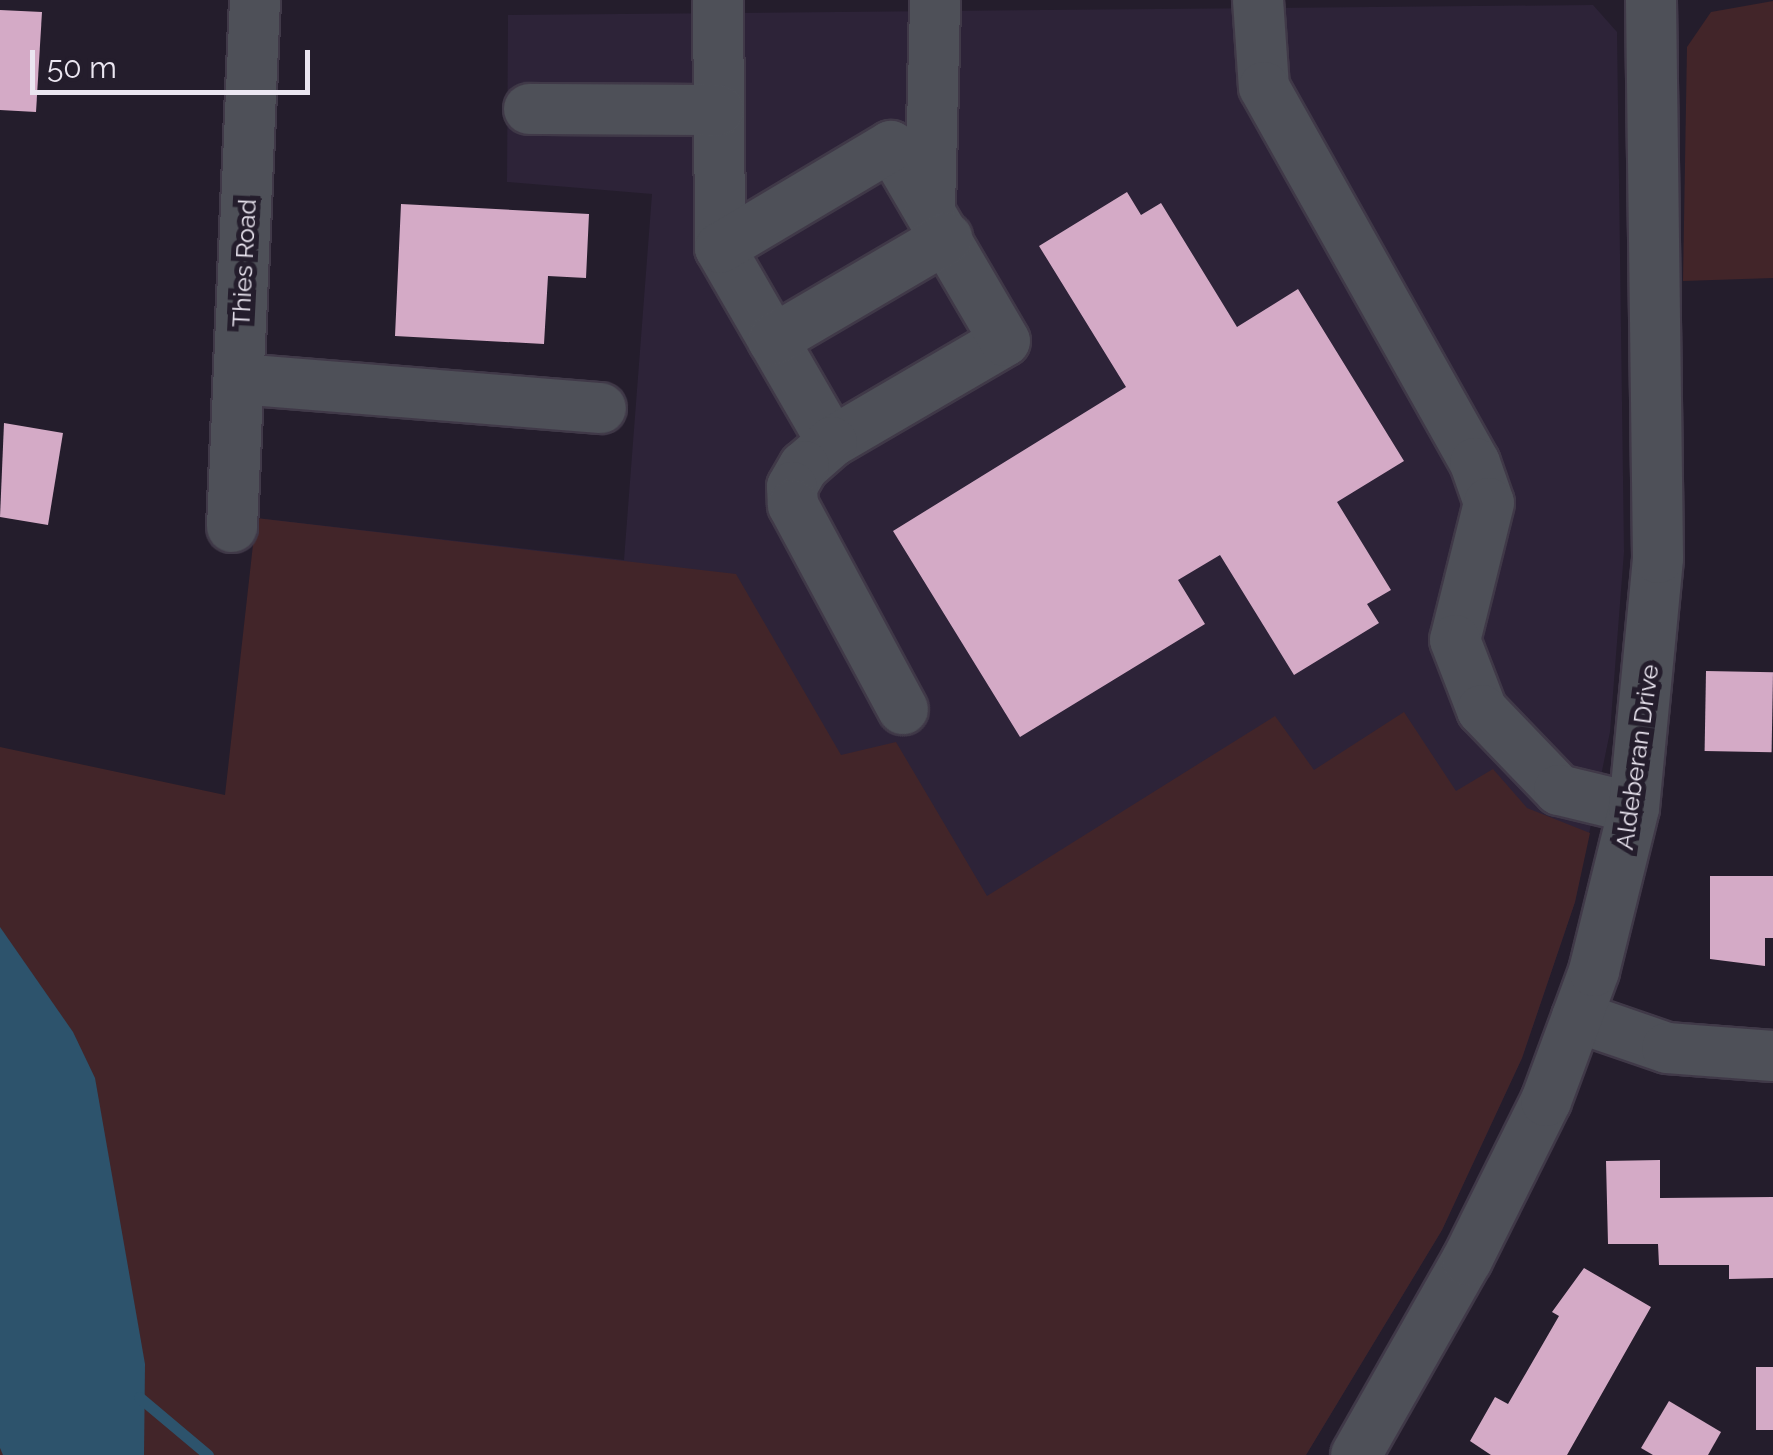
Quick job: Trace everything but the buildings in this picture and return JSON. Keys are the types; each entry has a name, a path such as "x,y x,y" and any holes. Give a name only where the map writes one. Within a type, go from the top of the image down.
{"street":[{"name":"Thies Road","path":"232,527 255,0"},
{"path":"718,0 720,248 832,442"},
{"path":"935,0 938,224"},
{"path":"1258,0 1264,87 1475,463 1489,503 1455,640 1482,710 1559,790 1634,808"},
{"name":"Aldeberan Drive","path":"1356,1455 1493,1211 1577,1017 1634,808 1658,558 1651,0"},
{"path":"529,109 719,110"},
{"path":"720,248 890,146 1005,341 832,442 804,466 792,486 793,505 902,710"},
{"path":"773,340 938,224"},
{"path":"239,380 600,408"},
{"path":"1577,1017 1666,1048 1773,1056"}],"shaded area":[{"path":"1773,1 1773,278 1683,281 1687,47 1711,12"},
{"path":"1593,5 1617,32 1624,552 1610,732 1575,902 1522,1058 1442,1230 1306,1455 256,518 624,560 652,194 507,182 508,15"},
{"path":"256,518 736,574 841,755 896,742 987,896 1275,716 1314,770 1404,712 1456,791 1493,769 1527,808 1590,833 1575,902 1522,1058 1442,1230 1306,1455 0,1455 0,747 225,795"}],"water":[{"path":"0,927 73,1032 95,1078 145,1364 144,1455 3,1455 0,1448"}],"waterway":[{"path":"139,1397 208,1455"}]}
